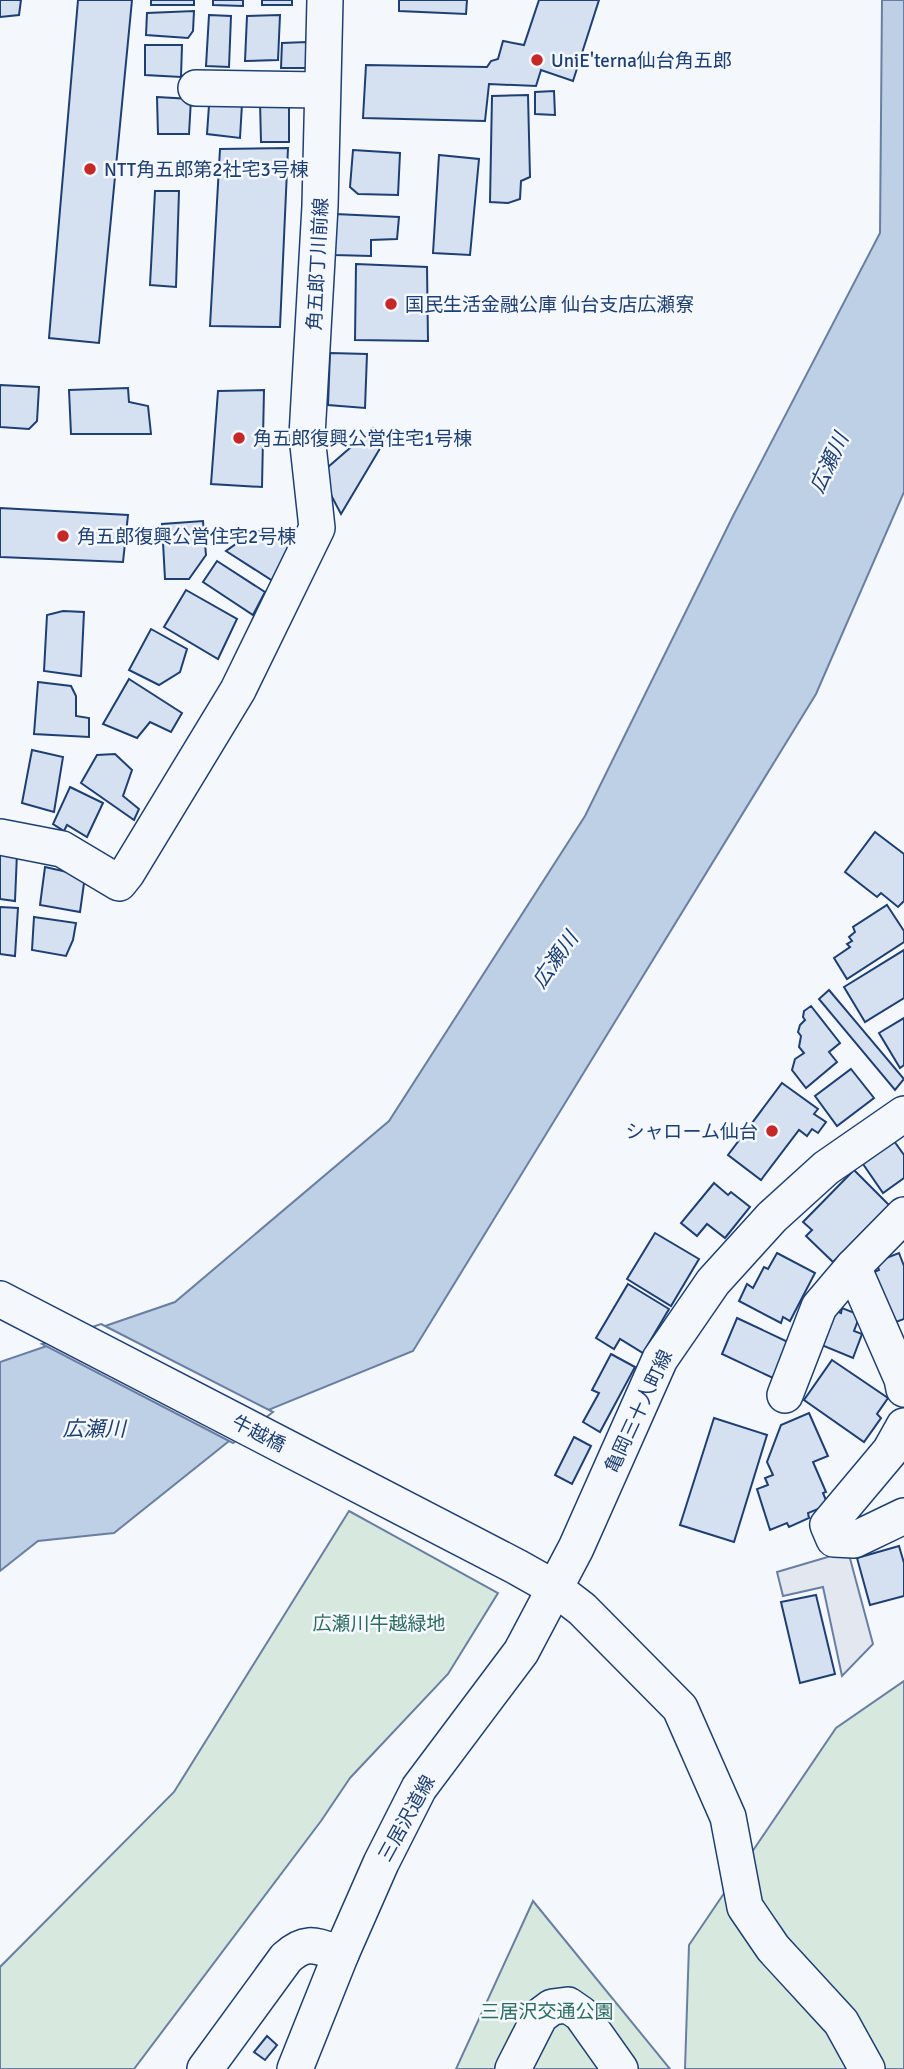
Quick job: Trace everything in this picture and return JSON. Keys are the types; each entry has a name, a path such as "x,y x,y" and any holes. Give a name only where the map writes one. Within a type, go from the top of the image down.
{"street":[{"name":"角五郎丁川前線","path":"0,837 62,849 118,883 127,873 238,690 317,528 307,436 320,206 326,0"},
{"path":"196,88 322,90"},
{"name":"亀岡三十人町線","path":"555,1589 660,1359 713,1282 799,1191 826,1168 904,1114"},
{"path":"785,1395 819,1307 853,1267 904,1215"},
{"path":"853,1267 904,1389"},
{"name":"牛越橋","path":"0,1299 517,1567 555,1589 590,1617 680,1708 728,1816 745,1907 774,1948 841,2022 867,2069"},
{"path":"904,1426 890,1451 828,1525 834,1539 854,1540 904,1516"},
{"name":"三居沢道線","path":"295,2069 381,1863 419,1788 521,1652 555,1589"},
{"path":"205,2069 286,1958 298,1947 313,1944 341,1954"},
{"path":"513,2069 540,2016 552,2007 568,2005 581,2014 620,2069"},
{"path":"594,2033 606,2057 608,2069"}],"green space":[{"name":"広瀬川牛越緑地","path":"349,1511 498,1593 448,1674 350,1778 321,1821 134,2069 0,2069 0,1967 174,1792"},
{"path":"904,1681 904,2069 685,2069 689,1945 836,1728"},
{"name":"三居沢交通公園","path":"533,1901 670,2069 456,2069"}],"shaded area":[{"path":"848,1551 873,1644 842,1676 823,1587 783,1596 777,1572"}],"water":[{"name":"広瀬川","path":"882,0 904,0 904,492 816,694 413,1351 268,1410 114,1533 38,1541 0,1571 0,1362 175,1302 389,1121 585,816 733,516 880,233"}],"pier":[{"path":"101,1324 273,1412 233,1443 42,1344"}],"building":[{"path":"0,0 21,0 19,15 0,17"},
{"name":"NTT角五郎第2社宅3号棟","path":"78,0 132,0 99,343 49,338"},
{"path":"151,0 194,0 194,5 151,5"},
{"path":"213,0 243,0 243,6 213,5"},
{"path":"262,0 292,0 292,5 262,5"},
{"path":"399,0 467,0 466,14 399,11"},
{"name":"UniE'terna仙台角五郎","path":"539,0 599,0 573,81 541,70 536,86 489,84 485,121 363,118 366,65 487,67 491,61 498,59 503,41 524,45"},
{"path":"194,11 193,31 188,38 146,35 147,13"},
{"path":"209,15 231,16 229,67 206,66"},
{"path":"280,15 278,60 245,61 247,16"},
{"path":"307,42 307,68 281,68 282,43"},
{"path":"145,45 182,45 181,77 145,75"},
{"path":"554,91 555,115 535,114 535,92"},
{"path":"528,95 530,177 521,181 520,199 508,203 490,202 492,96"},
{"path":"157,97 191,99 189,134 158,134"},
{"path":"260,102 289,103 289,142 261,142"},
{"path":"242,104 240,138 207,134 209,105"},
{"path":"288,148 280,327 210,326 220,149"},
{"path":"353,150 400,153 398,195 358,194 350,187"},
{"path":"439,155 479,159 470,255 433,253"},
{"path":"155,191 179,191 176,287 150,285"},
{"path":"335,214 399,217 397,239 371,240 371,256 334,255"},
{"name":"国民生活金融公庫 仙台支店広瀬寮","path":"356,264 427,267 428,341 355,340"},
{"path":"330,353 367,354 365,408 328,405"},
{"path":"0,385 39,387 37,421 29,429 0,427"},
{"path":"128,388 129,402 148,406 151,434 71,434 69,390"},
{"name":"角五郎復興公営住宅1号棟","path":"264,390 262,487 211,484 218,391"},
{"path":"373,428 388,435 341,514 320,474"},
{"name":"角五郎復興公営住宅2号棟","path":"0,508 128,515 123,562 0,557"},
{"path":"203,521 206,555 189,579 165,579 162,524"},
{"path":"260,531 297,547 276,583 226,551 250,534"},
{"path":"217,561 265,592 253,615 203,582"},
{"path":"186,590 237,619 218,659 164,627"},
{"path":"63,611 84,612 81,676 44,671 47,615"},
{"path":"151,629 187,649 180,672 159,685 129,670"},
{"path":"129,679 182,713 171,732 150,722 137,738 103,724"},
{"path":"38,682 71,686 76,696 76,716 89,718 89,737 34,734"},
{"path":"32,750 63,757 54,812 22,803"},
{"path":"115,754 132,770 123,796 139,809 134,820 81,783 97,755"},
{"path":"70,787 103,803 87,837 67,825 64,831 53,824"},
{"path":"875,832 904,854 904,901 898,907 881,893 877,897 845,872"},
{"path":"0,850 17,853 15,901 0,899"},
{"path":"45,867 85,876 80,912 40,905"},
{"path":"887,905 904,931 904,942 847,979 834,958 850,947 847,944 852,941 849,937 855,932 853,927"},
{"path":"0,907 18,908 15,956 0,954"},
{"path":"34,917 76,923 66,956 32,950"},
{"path":"904,950 904,998 865,1022 844,987"},
{"path":"829,990 904,1079 895,1090 819,999"},
{"path":"811,1006 840,1043 829,1052 837,1062 806,1088 792,1070 795,1059 804,1053 799,1047 801,1036 798,1032 805,1020 804,1011"},
{"path":"904,1018 904,1065 900,1068 879,1033"},
{"path":"851,1069 874,1098 837,1126 815,1096"},
{"name":"シャローム仙台","path":"782,1083 818,1109 814,1114 826,1122 818,1133 812,1129 807,1136 799,1130 761,1180 728,1155"},
{"path":"894,1141 904,1155 904,1178 883,1193 863,1164"},
{"path":"854,1170 889,1205 833,1262 806,1236 812,1230 803,1222"},
{"path":"714,1183 728,1195 731,1192 750,1207 725,1238 707,1224 697,1236 681,1223"},
{"path":"655,1233 699,1259 671,1306 627,1279"},
{"path":"777,1253 815,1273 790,1321 783,1317 781,1323 739,1301 747,1284 753,1288 764,1267 768,1269"},
{"path":"899,1253 904,1266 904,1319 888,1325 874,1272 879,1270 876,1262"},
{"path":"628,1284 669,1309 643,1353 620,1339 614,1349 596,1338"},
{"path":"829,1308 841,1313 842,1308 860,1315 854,1331 862,1334 853,1358 819,1344"},
{"path":"737,1318 788,1342 773,1378 722,1354"},
{"path":"611,1354 635,1367 600,1432 583,1422 599,1393 592,1390"},
{"path":"832,1360 888,1398 877,1414 881,1418 864,1442 804,1400"},
{"path":"809,1413 828,1456 813,1462 826,1492 823,1493 828,1505 808,1513 809,1518 789,1527 787,1523 770,1530 757,1489 768,1485 765,1478 773,1475 767,1462 781,1425"},
{"path":"714,1418 767,1435 734,1542 680,1525"},
{"path":"574,1437 591,1446 572,1484 555,1475"},
{"path":"899,1546 904,1563 904,1596 870,1605 857,1558"},
{"path":"816,1595 835,1674 800,1683 781,1602"},
{"path":"267,2036 277,2045 265,2060 254,2052"}],"place":[{"name":"UniE'terna仙台角五郎","path":"537,60"},
{"name":"NTT角五郎第2社宅3号棟","path":"90,169"},
{"name":"国民生活金融公庫 仙台支店広瀬寮","path":"391,304"},
{"name":"角五郎復興公営住宅1号棟","path":"239,438"},
{"name":"角五郎復興公営住宅2号棟","path":"63,536"},
{"name":"シャローム仙台","path":"772,1131"}]}
